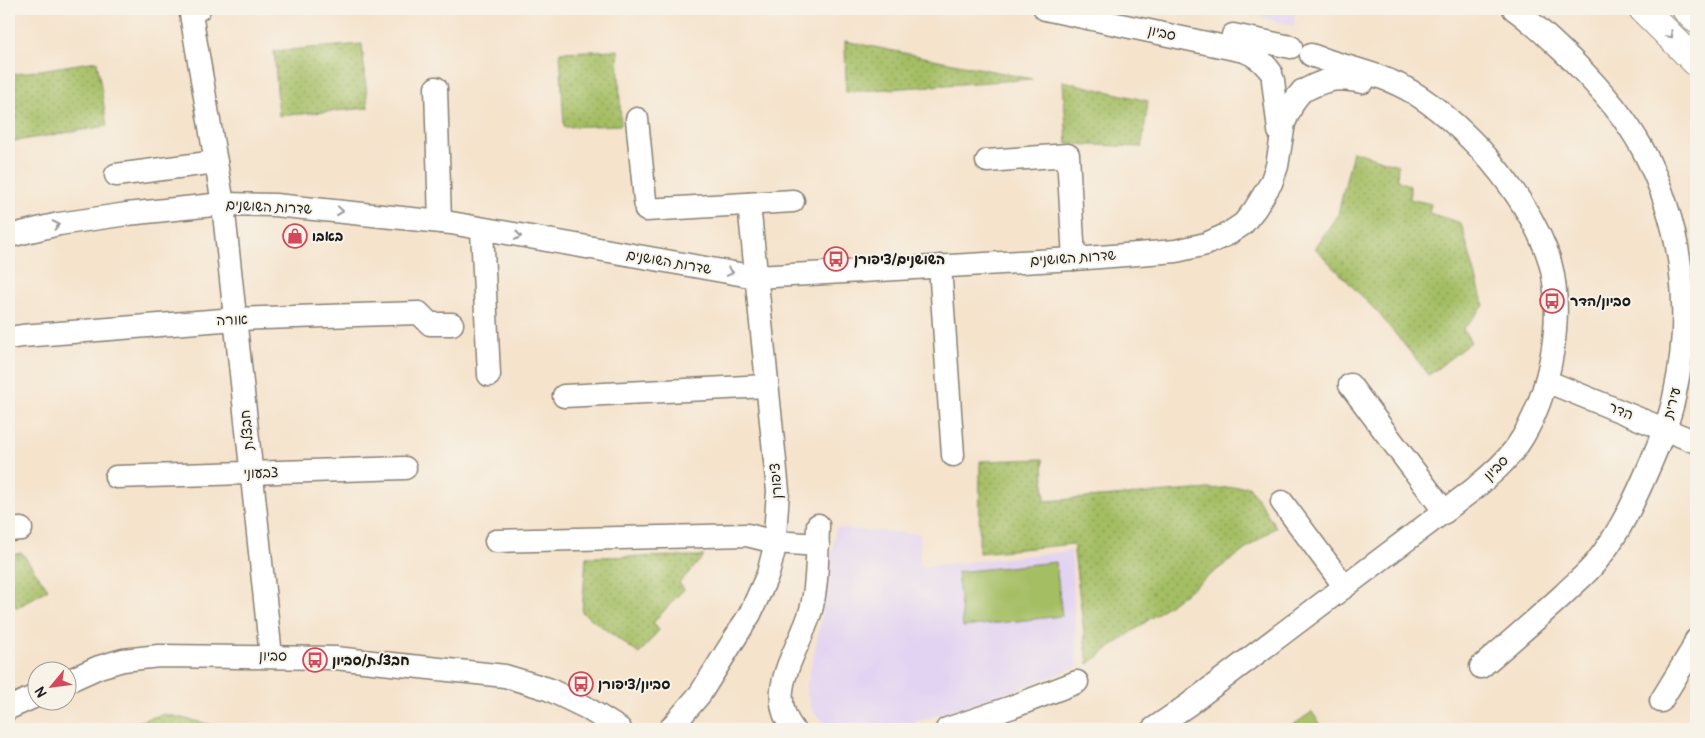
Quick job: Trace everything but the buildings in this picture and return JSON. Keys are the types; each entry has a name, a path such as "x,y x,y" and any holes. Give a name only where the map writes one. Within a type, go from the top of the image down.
{"main road":[{"path":"1643,9 1696,62"},
{"path":"1686,9 1696,19"}],"street":[{"name":"חבצלת","path":"198,9 191,14 223,204 271,656"},
{"name":"סביון","path":"1045,9 1244,51 1253,54 1261,60 1272,76"},
{"name":"סביון","path":"1109,9 1301,51 1327,61 1379,75 1395,82 1424,100 1467,136 1498,168 1535,225 1547,252 1555,285 1555,332 1546,381 1531,422 1517,446 1499,467 1474,490 1154,729"},
{"name":"עירית","path":"1481,667 1537,619 1597,561 1614,536 1638,494 1664,429 1675,395 1684,326 1682,276 1676,235 1659,186 1642,147 1617,110 1588,76 1555,43 1514,9"},
{"path":"1284,49 1301,51 1315,61 1317,69 1313,83 1305,90 1292,93 1284,91 1272,76 1272,64 1275,57 1284,49"},
{"name":"שדרות השושנים","path":"1272,76 1280,148"},
{"name":"סביון","path":"1305,90 1327,80 1340,78 1389,86 1424,100"},
{"path":"436,88 440,222"},
{"name":"שדרות השושנים","path":"9,236 59,224 136,213 223,204 275,205 440,222 756,277 1176,251 1206,244 1228,234 1243,224 1271,183 1277,166 1284,123 1294,101 1305,90"},
{"path":"637,119 646,210 793,201"},
{"path":"987,162 1068,155 1074,258"},
{"path":"116,175 216,162"},
{"name":"ציפורן","path":"670,729 700,694 750,614 768,574 775,542 778,491 749,204"},
{"path":"482,230 488,375"},
{"path":"940,266 953,455"},
{"name":"אורה","path":"9,338 235,319 419,314 430,324 452,324"},
{"name":"הדר","path":"1546,381 1696,442"},
{"path":"1350,385 1445,512"},
{"path":"564,396 767,386"},
{"name":"צבעוני","path":"116,477 405,468"},
{"path":"1282,502 1345,587"},
{"path":"496,541 747,535 775,542 818,535 816,580 812,607 785,673 781,692 782,708 787,722 793,729"},
{"path":"1662,700 1696,640"},
{"name":"סביון","path":"78,676 99,667 123,660 159,656 335,658 505,676 548,689 585,707 620,729"},
{"path":"947,729 1077,682"},
{"path":"9,708 28,699"}],"shaded area":[{"path":"1233,9 1295,9 1294,26"},
{"path":"836,528 920,534 920,567 1071,551 1078,666 1015,690 894,729 836,729 826,724 812,710 806,689 820,625"}],"green space":[{"path":"845,41 1032,79 846,92"},
{"path":"362,44 368,108 279,116 274,51"},
{"path":"618,50 621,125 564,127 560,52"},
{"path":"97,61 107,126 9,142 9,75"},
{"path":"1063,81 1148,101 1142,147 1067,144"},
{"path":"1353,151 1398,165 1397,180 1410,186 1410,199 1431,204 1429,213 1461,223 1484,306 1463,329 1471,342 1429,375 1380,315 1315,248 1338,214"},
{"path":"1043,459 1045,501 1249,486 1276,527 1088,664 1073,544 979,553 980,461"},
{"path":"22,553 48,589 17,608 9,599 9,555"},
{"path":"704,556 679,583 684,589 653,623 659,630 639,654 582,612 586,557"},
{"path":"1056,562 1062,616 963,627 957,572"},
{"path":"1312,712 1324,729 1287,729"},
{"path":"164,714 230,729 113,729"}],"place":[{"name":"באבו","path":"295,236"},
{"name":"השושנים/ציפורן","path":"836,259"},
{"name":"סביון/הדר","path":"1552,301"},
{"name":"חבצלת/סביון","path":"315,660"},
{"name":"סביון/ציפורן","path":"581,684"}]}
